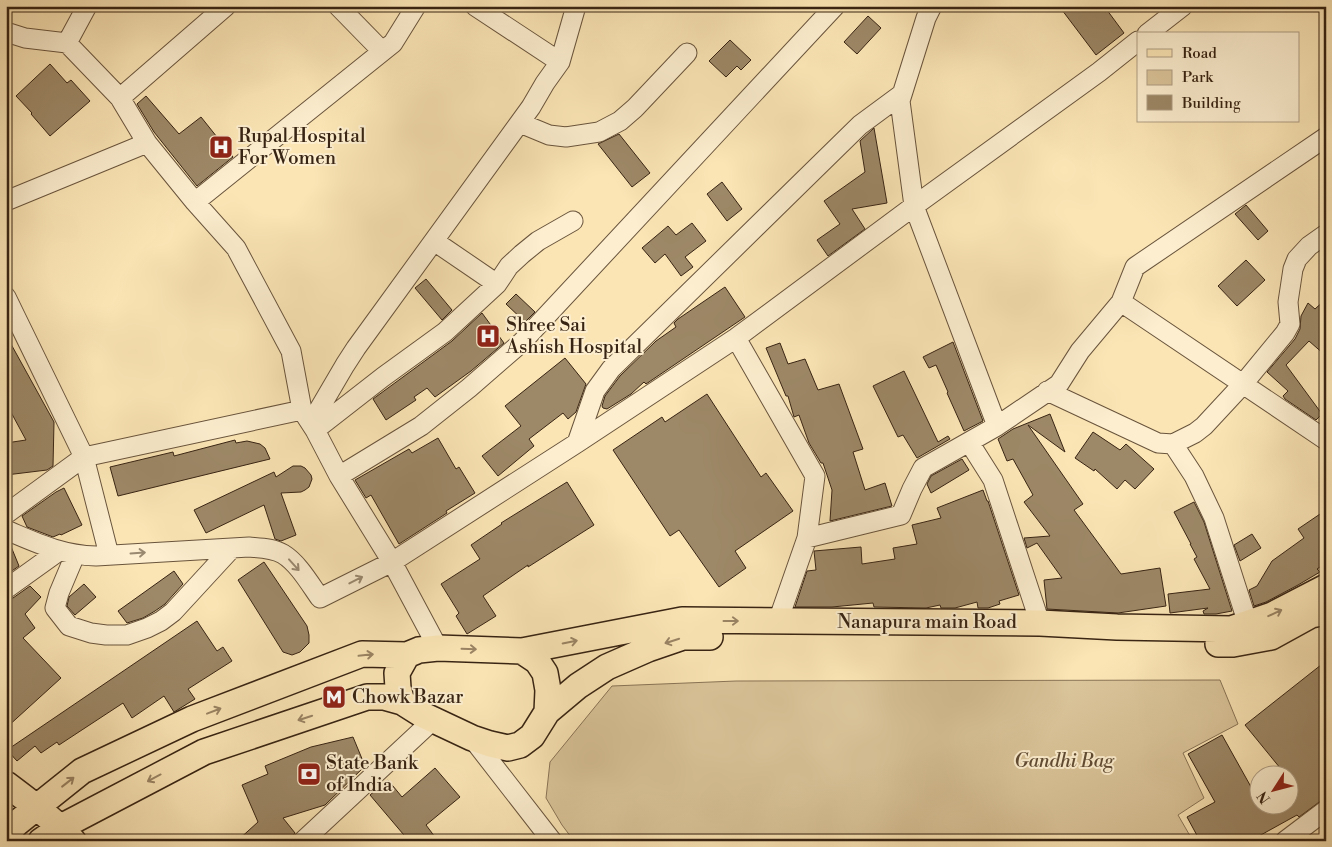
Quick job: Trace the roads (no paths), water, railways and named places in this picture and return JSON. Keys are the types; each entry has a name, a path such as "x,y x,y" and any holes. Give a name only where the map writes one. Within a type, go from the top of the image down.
{"main road":[{"name":"Nanapura main Road","path":"522,651 682,620 1040,622 1117,627 1231,629 1272,615 1326,587"},
{"name":"Nanapura main Road","path":"547,712 578,686 607,667 648,649 683,637 1233,644 1271,638 1311,615 1326,612"},
{"path":"6,784 37,807 58,836 204,752 367,697 384,697 402,702 433,720 481,741 508,748 520,745 532,736 547,712 548,690 545,673 537,661 522,651 438,648 419,650 407,655 362,654 192,719 82,771 37,807 10,824 37,841"},
{"path":"402,702 398,688 397,673 407,655"}],"street":[{"path":"67,44 87,6"},
{"path":"120,98 226,6"},
{"path":"338,6 382,51"},
{"path":"195,202 393,43 416,6"},
{"path":"475,6 560,62"},
{"path":"310,421 356,348 520,123 544,83 560,62 576,6"},
{"path":"339,476 421,426 470,388 522,342 835,6"},
{"path":"1150,32 1182,6"},
{"path":"925,10 900,101 914,206 997,426"},
{"path":"6,32 25,38 67,44 120,98 147,143 195,202 236,248 291,351 310,421 339,476 392,562 438,648"},
{"path":"6,530 67,553 96,556 248,547 267,548 282,553 293,562 320,598 392,562 736,338 1099,72 1137,42"},
{"path":"520,123 549,135 566,137 599,132 620,121 635,108 687,53"},
{"path":"577,443 595,391 611,369 860,126 902,94"},
{"path":"807,538 901,515 923,468 997,426 1059,384 1080,351 1121,302 1135,267 1326,137"},
{"path":"6,201 147,143"},
{"path":"6,514 84,457 310,421 383,377 445,332 497,284 509,266 522,254 538,241 573,221"},
{"path":"1047,391 1158,443 1173,444 1195,433 1243,384 1285,334 1290,324 1288,302 1293,270 1297,259 1309,246 1326,234"},
{"path":"434,241 497,284"},
{"path":"6,297 84,457 109,555"},
{"path":"1121,302 1326,440"},
{"path":"736,338 815,476 807,538 778,621"},
{"path":"969,442 993,480 1040,622"},
{"path":"1173,444 1194,476 1214,518 1248,624"},
{"path":"67,553 55,608 59,614 70,626 92,633 127,635 162,621 173,612 232,548"},
{"path":"6,589 67,553"},
{"path":"303,841 433,720"},
{"path":"481,741 552,841"},
{"path":"481,741 563,841"},
{"path":"1285,841 1326,810"}],"place":[{"name":"Rupal Hospital For Women","path":"221,147"},
{"name":"Shree Sai Ashish Hospital","path":"488,336"},
{"name":"Chowk Bazar","path":"334,697"},
{"name":"State Bank of India","path":"309,774"}],"park label":[{"name":"Gandhi Bag","path":"1064,761"}]}
